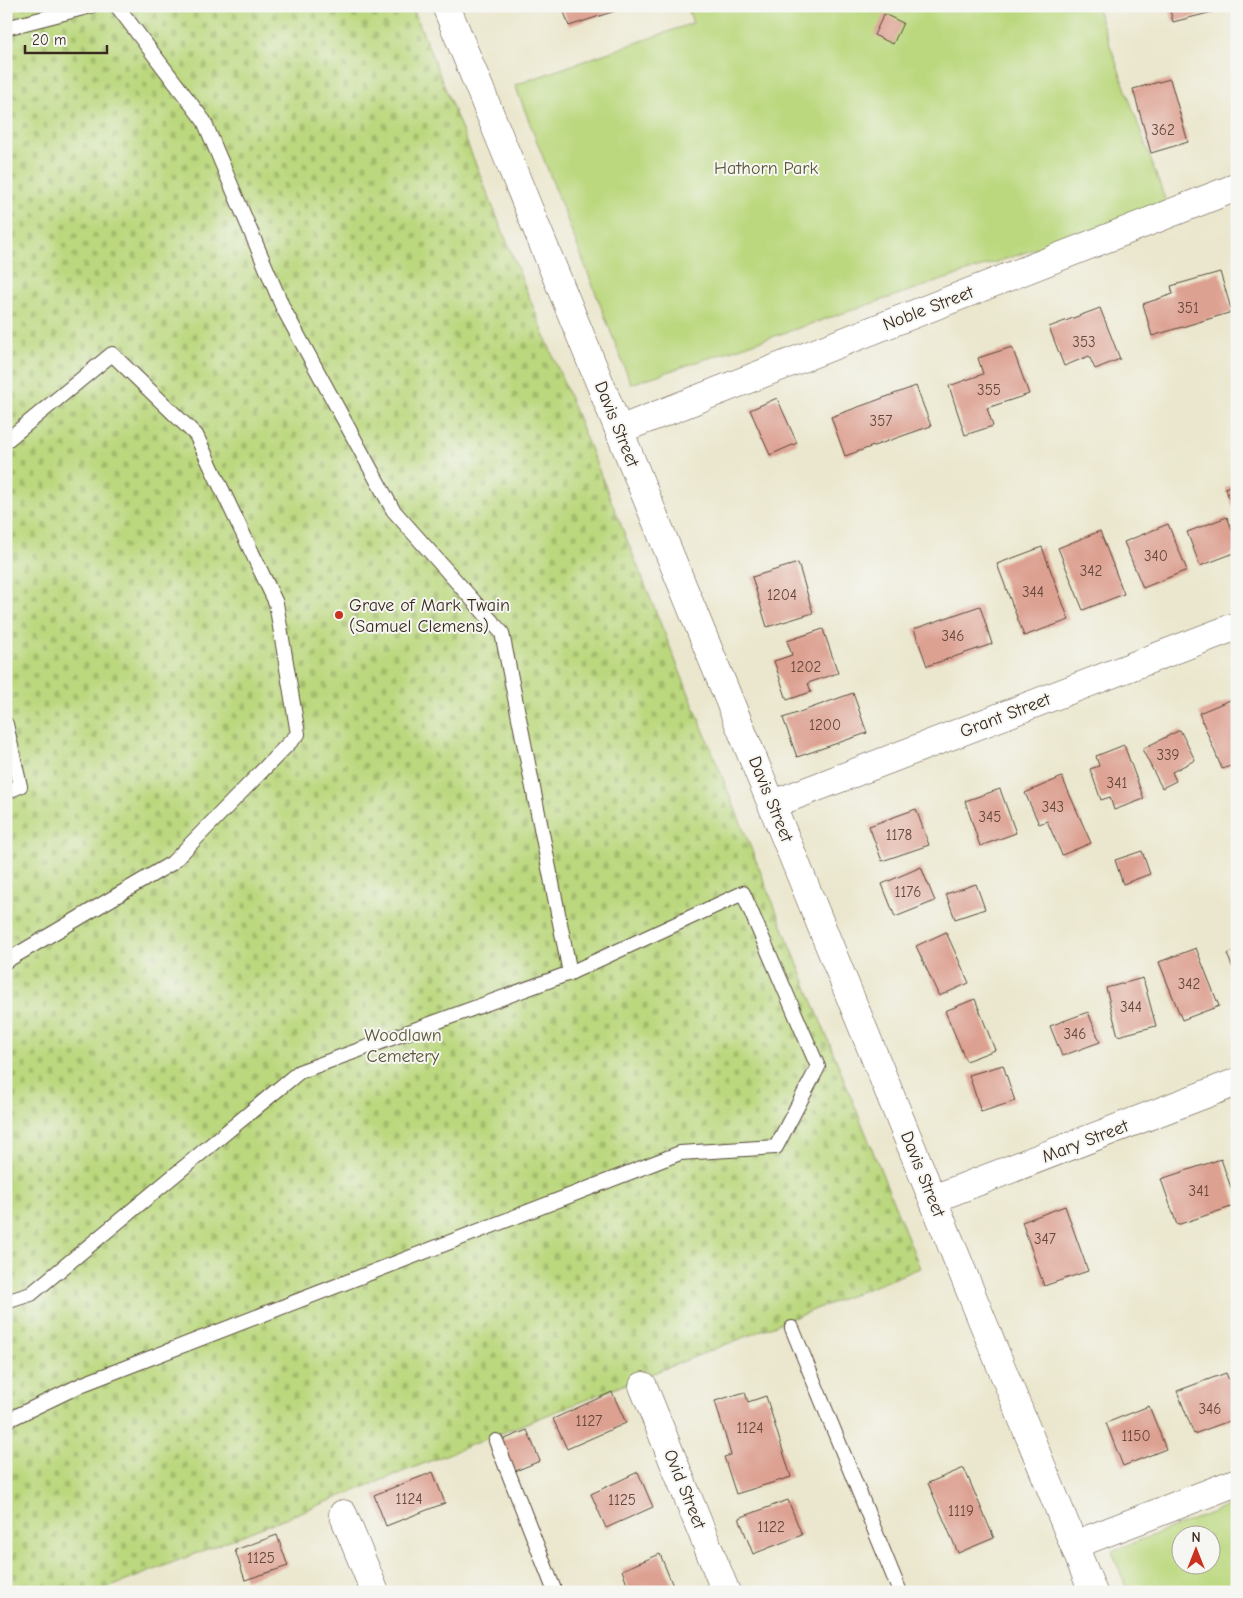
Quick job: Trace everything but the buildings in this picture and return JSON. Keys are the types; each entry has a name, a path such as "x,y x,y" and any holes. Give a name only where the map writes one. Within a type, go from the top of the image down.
{"street":[{"name":"Davis Street","path":"446,6 1094,1592"},
{"name":"Noble Street","path":"619,430 1237,187"},
{"name":"Grant Street","path":"773,804 1237,626"},
{"name":"Mary Street","path":"933,1199 1237,1082"},
{"name":"Ovid Street","path":"643,1386 726,1592"},
{"path":"1074,1545 1237,1482"},
{"path":"343,1514 375,1592"}],"lane":[{"path":"6,28 91,6"},
{"path":"117,6 204,121 283,308 393,510 502,633 570,973"},
{"path":"6,441 112,354 196,435 276,603 298,734 172,863 6,961"},
{"path":"6,724 20,786 6,792"},
{"path":"6,1302 31,1294 299,1072 570,973 742,893 818,1067 776,1147 680,1153 83,1384 6,1421"},
{"path":"792,1328 900,1592"},
{"path":"496,1441 555,1592"}],"green space":[{"name":"Woodlawn Cemetery","path":"6,6 412,6 920,1268 98,1592 6,1592"},
{"name":"Hathorn Park","path":"687,6 1096,6 1167,205 631,384 515,85 693,23"},
{"path":"1237,1503 1237,1592 1128,1592 1112,1551 1170,1529 1170,1576 1220,1576 1220,1526 1177,1526"}],"place":[{"name":"Grave of Mark Twain (Samuel Clemens)","path":"339,615"}]}
